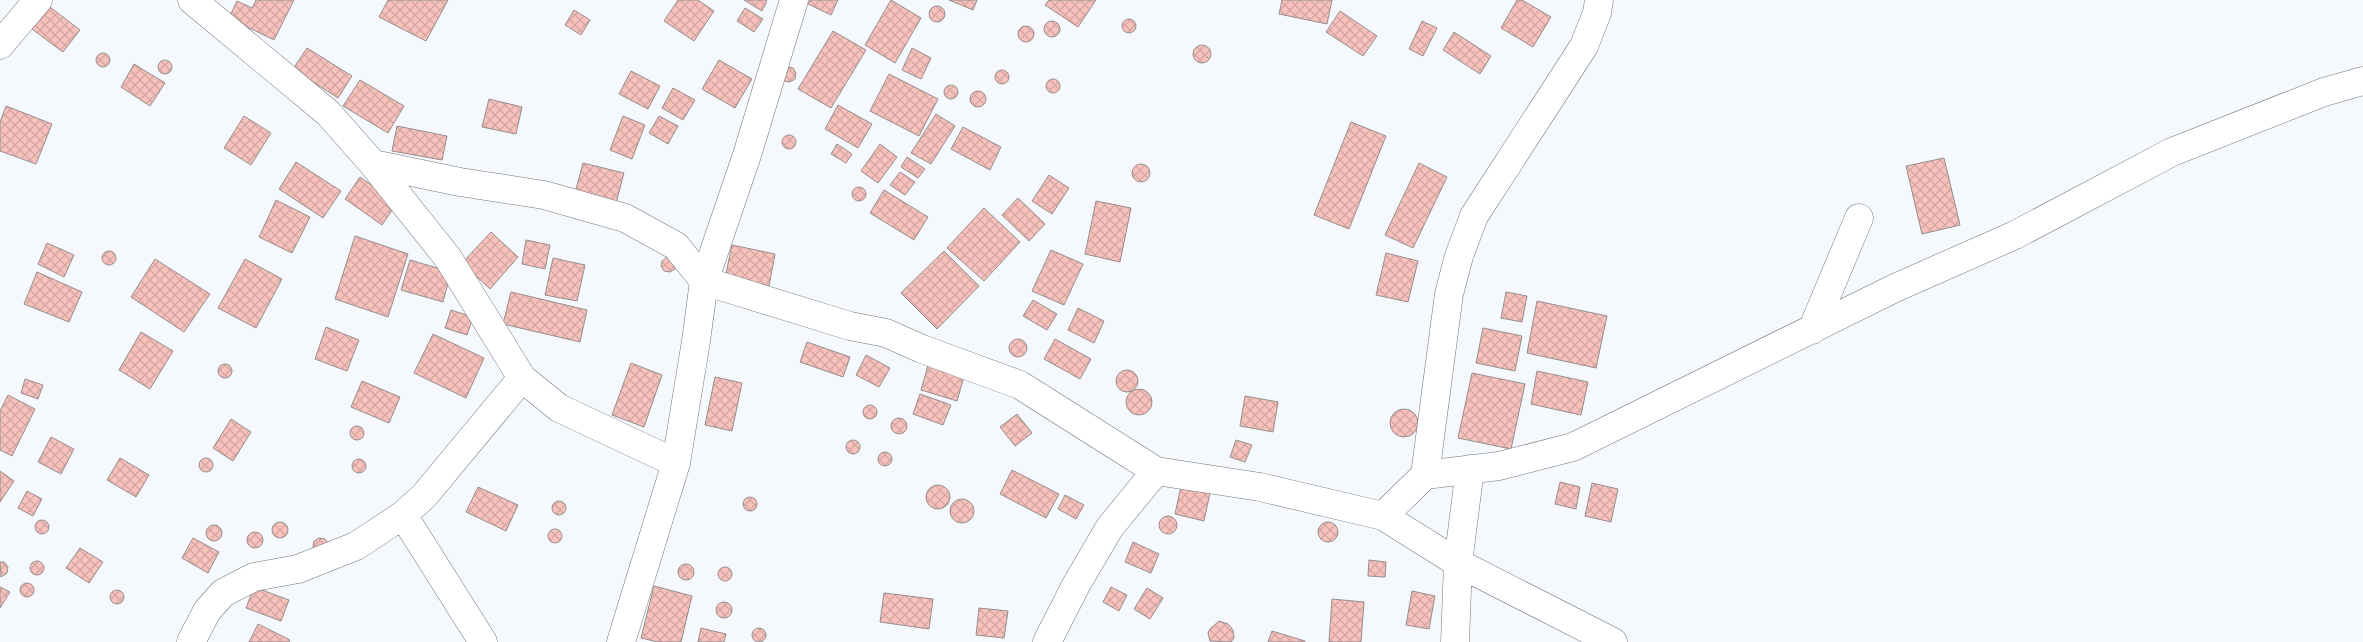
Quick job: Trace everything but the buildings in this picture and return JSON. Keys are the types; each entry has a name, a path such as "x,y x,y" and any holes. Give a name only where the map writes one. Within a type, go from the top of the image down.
{"street":[{"path":"0,45 38,0"},
{"path":"192,0 328,113 448,258 522,378 559,408 676,463"},
{"path":"621,642 676,463 704,281 747,155 794,0"},
{"path":"1425,475 1449,294 1459,256 1474,216 1584,46 1597,13 1599,0"},
{"path":"1383,516 1425,475 1499,466 1573,448 1895,288 2015,235 2172,152 2324,92 2363,81"},
{"path":"372,164 460,182 544,195 625,218 676,246 704,281 850,326 886,333 922,349 1020,385 1156,471 1260,487 1383,516 1458,563 1613,642"},
{"path":"1812,330 1859,218"},
{"path":"191,642 206,611 224,593 254,577 298,569 356,546 403,515 424,496 522,378"},
{"path":"1455,642 1458,563 1470,469"},
{"path":"1047,642 1076,585 1110,527 1156,471"},
{"path":"403,515 483,642"}]}
